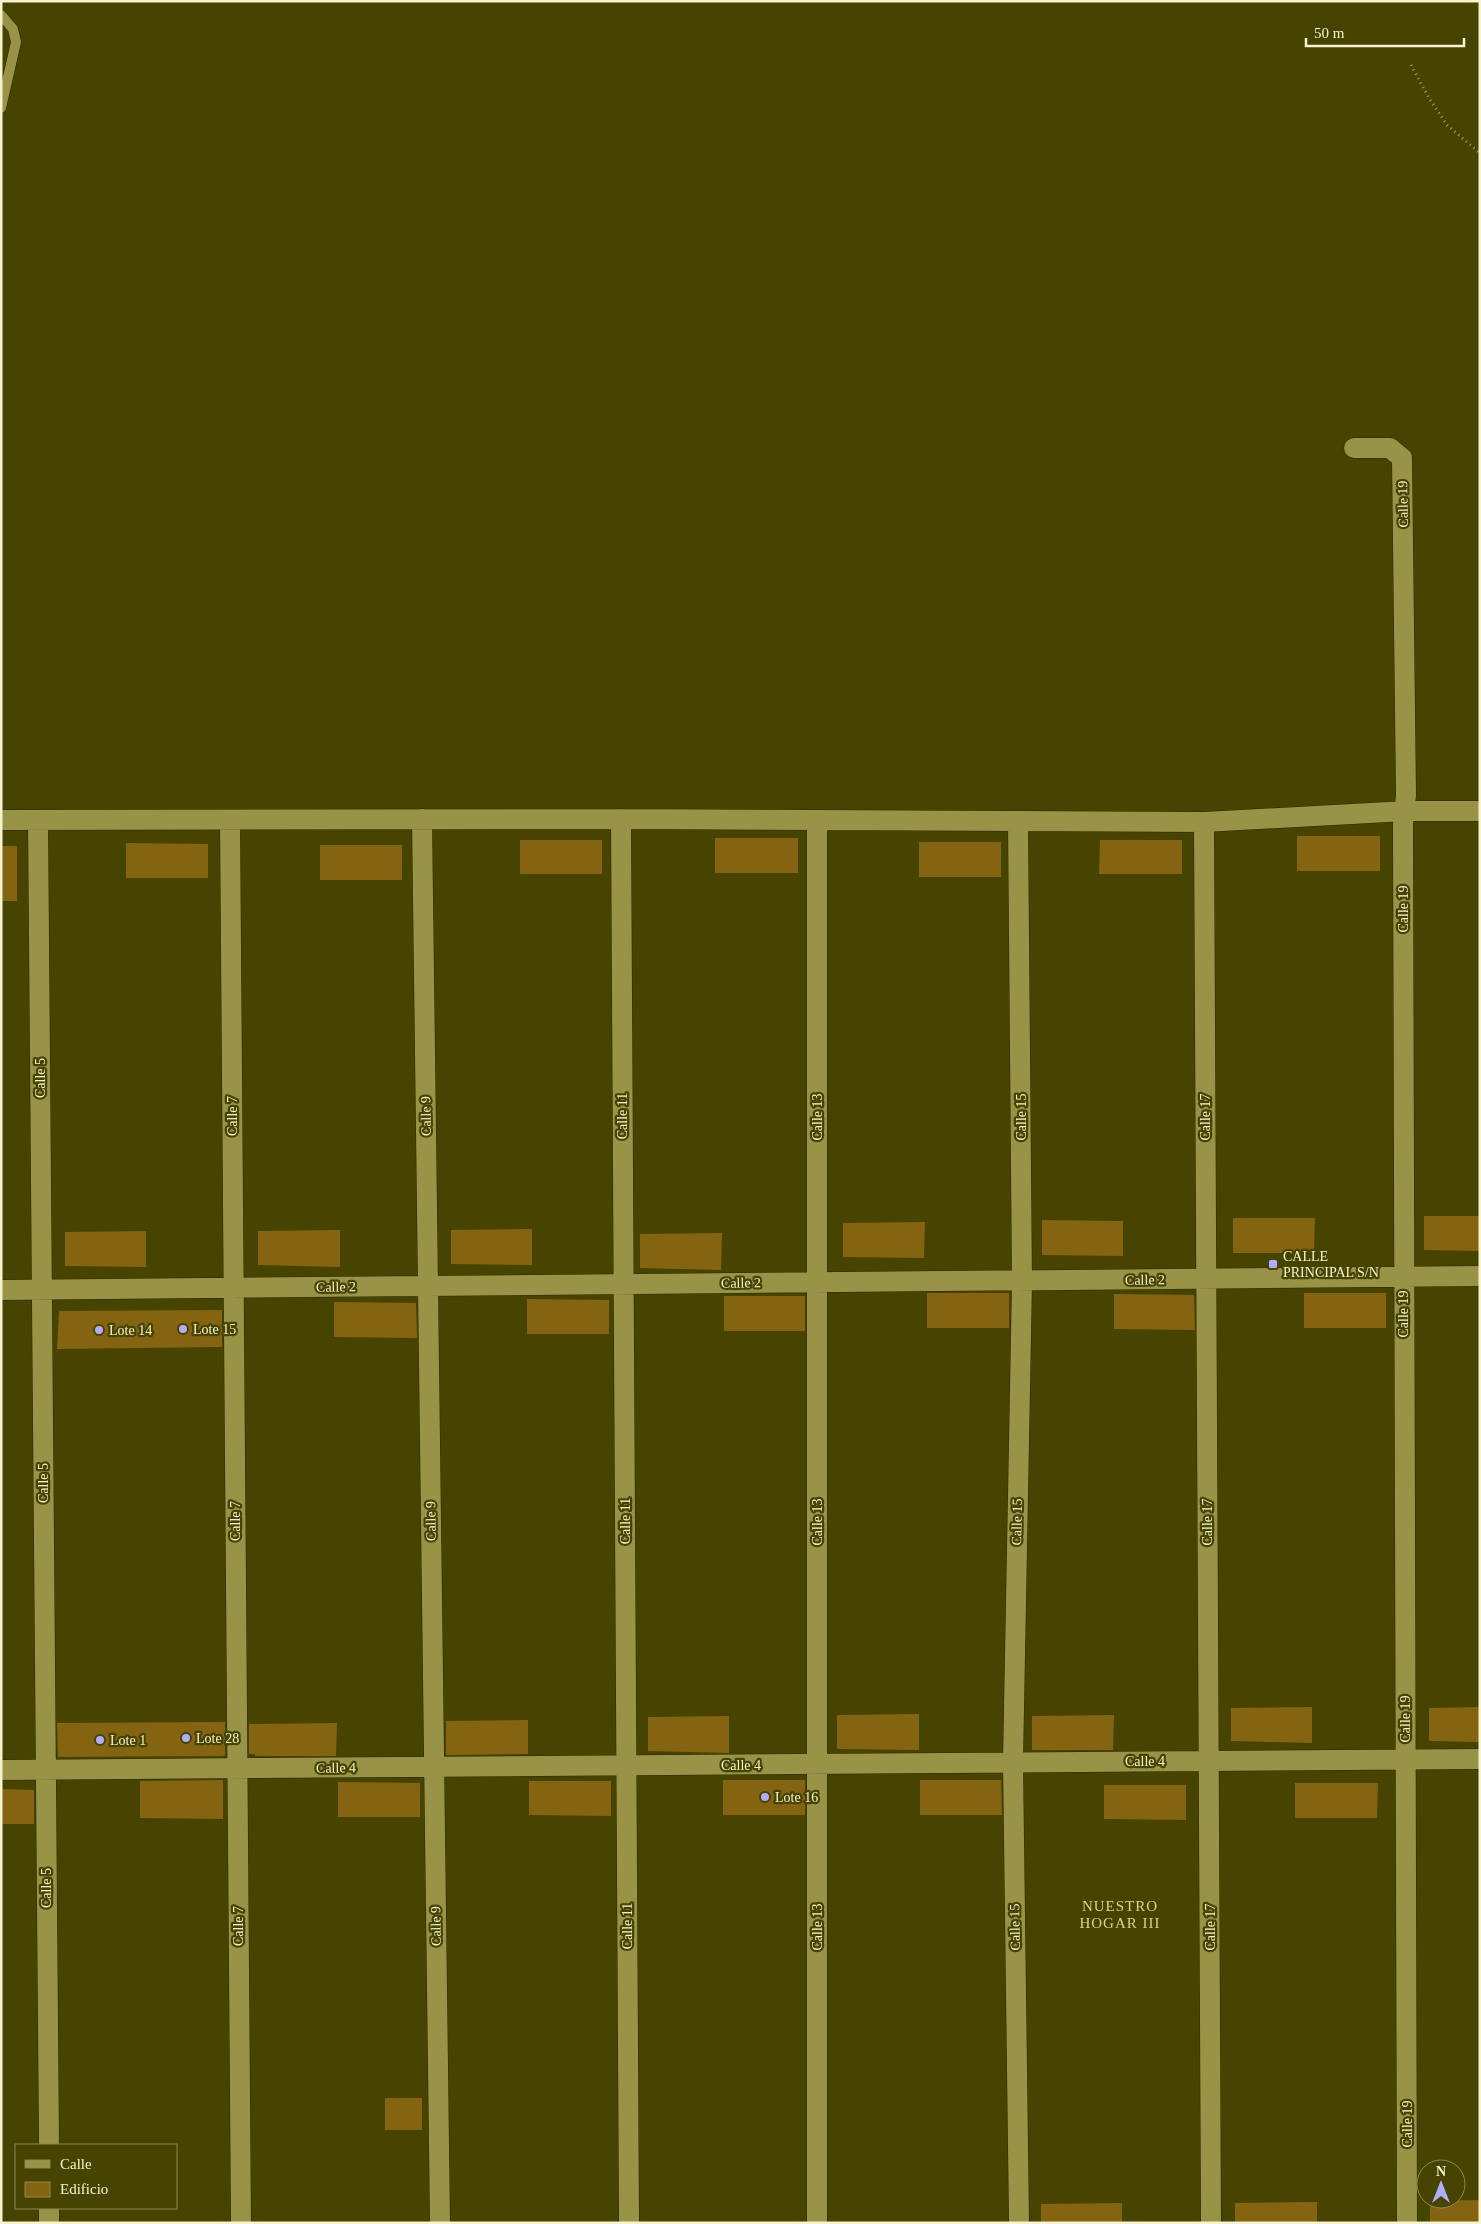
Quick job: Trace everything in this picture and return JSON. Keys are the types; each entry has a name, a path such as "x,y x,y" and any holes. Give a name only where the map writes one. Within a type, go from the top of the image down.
{"street":[{"name":"Calle 19","path":"1354,448 1390,448 1402,458 1406,811 1403,824 1403,1277 1407,2223"},
{"path":"1,820 620,819 1204,822 1406,811 1480,811"},
{"name":"Calle 9","path":"422,819 440,2223"},
{"name":"Calle 11","path":"620,819 629,2223"},
{"name":"Calle 5","path":"38,820 48,2144"},
{"name":"Calle 7","path":"230,820 241,2223"},
{"name":"Calle 13","path":"817,820 817,2223"},
{"name":"Calle 15","path":"1018,822 1022,1282 1013,1762 1019,2223"},
{"name":"Calle 17","path":"1204,822 1211,2223"},
{"name":"Calle 2","path":"1,1290 817,1282 1022,1282 1480,1276"},
{"name":"Calle 4","path":"1,1770 1480,1759"},
{"path":"49,2209 49,2223"}],"lane":[{"path":"1,14 13,29 16,42 1,108"}],"path":[{"path":"1411,65 1429,98 1447,125 1480,153"}],"building":[{"path":"1297,836 1380,836 1380,871 1297,871"},
{"path":"715,838 798,838 798,873 715,873"},
{"path":"520,840 602,840 602,874 520,874"},
{"path":"1100,840 1182,840 1182,874 1099,874"},
{"path":"919,842 1001,842 1001,877 919,877"},
{"path":"126,843 208,844 208,878 126,878"},
{"path":"320,845 402,845 402,880 320,880"},
{"path":"1,846 17,846 17,901 1,901"},
{"path":"1424,1216 1480,1216 1480,1251 1424,1250"},
{"path":"1233,1218 1315,1218 1314,1253 1233,1253"},
{"path":"1042,1220 1123,1221 1123,1256 1042,1255"},
{"path":"925,1222 924,1258 843,1257 843,1223"},
{"path":"532,1229 532,1265 451,1264 451,1230"},
{"path":"340,1230 340,1267 258,1265 258,1231"},
{"path":"146,1231 146,1267 65,1266 65,1232"},
{"path":"722,1233 721,1270 640,1268 640,1234"},
{"path":"927,1293 1009,1293 1009,1328 927,1328"},
{"path":"1304,1293 1386,1293 1386,1328 1304,1328"},
{"path":"1114,1294 1194,1295 1195,1330 1114,1329"},
{"path":"724,1296 805,1296 805,1331 724,1331"},
{"path":"527,1299 609,1300 609,1334 527,1334"},
{"path":"334,1302 416,1303 417,1338 334,1337"},
{"path":"222,1310 222,1347 57,1349 59,1311"},
{"path":"1312,1707 1312,1743 1231,1741 1231,1708"},
{"path":"1480,1707 1480,1742 1429,1741 1429,1708"},
{"path":"919,1714 919,1750 837,1749 837,1715"},
{"path":"1114,1715 1113,1750 1032,1750 1032,1716"},
{"path":"729,1716 729,1753 648,1751 648,1717"},
{"path":"528,1720 528,1754 446,1755 446,1721"},
{"path":"225,1722 225,1755 223,1756 58,1757 57,1723"},
{"path":"337,1723 336,1756 255,1756 255,1754 249,1754 249,1724"},
{"path":"223,1780 223,1819 140,1818 140,1781"},
{"name":"Lote 16","path":"723,1780 805,1780 805,1815 723,1815"},
{"path":"920,1780 1001,1780 1002,1815 920,1815"},
{"path":"529,1781 611,1781 611,1816 529,1815"},
{"path":"338,1782 420,1783 420,1817 338,1817"},
{"path":"1295,1783 1378,1783 1377,1818 1295,1818"},
{"path":"1104,1785 1186,1785 1186,1820 1104,1819"},
{"path":"1,1789 34,1790 34,1824 1,1824"},
{"path":"385,2098 422,2098 422,2130 385,2130"},
{"path":"1466,2200 1480,2200 1480,2223 1430,2223 1430,2209 1466,2209"},
{"path":"1317,2202 1317,2223 1235,2223 1235,2203"},
{"path":"1122,2203 1122,2223 1041,2223 1041,2204"}],"place":[{"name":"CALLE PRINCIPAL S/N","path":"1273,1264"},
{"name":"Lote 15","path":"183,1329"},
{"name":"Lote 14","path":"99,1330"},
{"name":"Lote 28","path":"186,1738"},
{"name":"Lote 1","path":"100,1740"},
{"name":"Lote 16","path":"765,1797"}],"district":[{"name":"NUESTRO HOGAR III","path":"1120,1914"}]}
